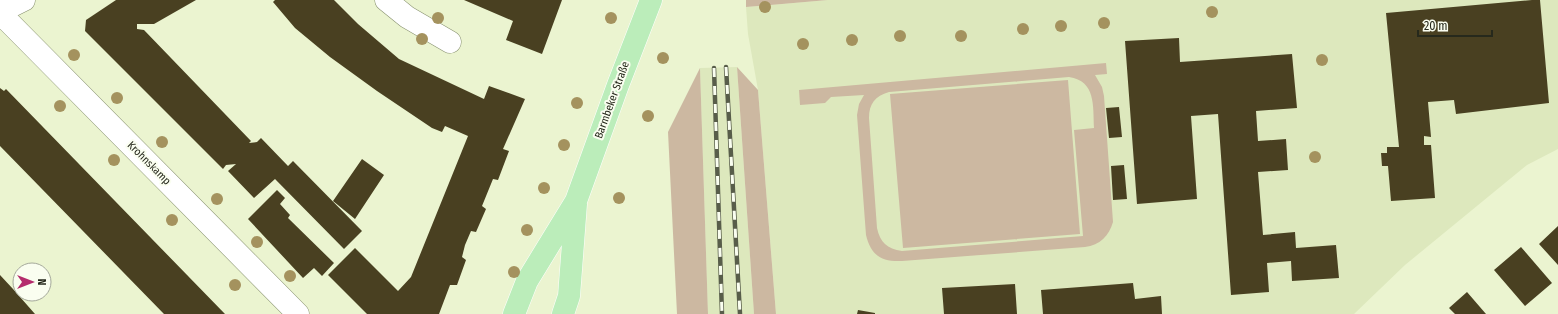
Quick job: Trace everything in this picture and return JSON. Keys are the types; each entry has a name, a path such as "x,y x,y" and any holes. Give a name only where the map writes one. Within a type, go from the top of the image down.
{"main road":[{"name":"Barmbeker Straße","path":"514,314 528,281 576,201 618,85 651,0"},
{"name":"Barmbeker Straße","path":"563,314 569,296 576,201"}],"street":[{"path":"0,12 24,0"},
{"path":"386,0 407,17 450,42"},
{"name":"Krohnskamp","path":"0,12 298,314"}],"shaded area":[{"path":"746,0 828,0 746,7"},
{"path":"828,0 1558,0 1558,149 1527,165 1405,265 1354,314 776,314 758,90 748,34 746,7"},
{"path":"1106,63 1107,74 1095,75 1102,87 1104,96 1113,222 1109,232 1099,242 1085,247 902,261 883,259 874,253 866,235 857,115 859,104 864,95 831,97 825,103 800,105 799,90","holes":["1069,77 1078,79 1089,89 1093,103 1094,128 1074,130 1083,236 902,251 892,249 882,241 877,228 869,118 870,109 877,98 889,92"]},
{"path":"737,67 754,314 708,314 700,68"},
{"path":"737,67 758,90 776,314 754,314"},
{"path":"700,68 708,314 677,314 668,132"},
{"path":"1068,80 1080,234 903,248 890,94"}],"building":[{"path":"116,0 196,0 154,24 137,24 137,29 144,30 251,141 249,143 257,142 261,138 288,166 293,161 362,231 344,249 275,179 254,198 228,171 236,164 226,165 223,169 85,31 86,20"},
{"path":"275,0 334,0 358,24 399,59 484,99 489,86 525,99 503,149 509,151 498,180 493,179 482,206 486,209 476,232 471,231 465,245 462,257 466,260 457,285 450,285 439,314 367,314 328,275 355,248 398,291 411,277 468,136 445,126 442,132 432,128 377,91 330,57 295,28 273,2"},
{"path":"464,0 562,0 542,54 506,40 513,21"},
{"path":"1540,0 1549,103 1456,114 1454,100 1428,102 1431,137 1424,136 1424,145 1431,145 1435,198 1391,201 1388,166 1382,166 1381,153 1387,153 1387,147 1399,147 1386,13"},
{"path":"1179,38 1180,62 1292,54 1297,108 1256,111 1258,141 1286,139 1288,170 1258,172 1263,235 1295,232 1296,248 1336,245 1339,278 1292,281 1291,261 1267,263 1269,292 1231,295 1218,114 1191,116 1197,199 1137,204 1125,41"},
{"path":"0,88 4,91 6,89 225,314 164,314 0,146"},
{"path":"1119,107 1122,137 1109,138 1106,108"},
{"path":"362,159 384,175 355,219 333,201"},
{"path":"1124,165 1127,199 1113,200 1111,166"},
{"path":"277,190 285,198 280,204 290,215 288,218 334,263 322,276 314,268 303,278 248,219"},
{"path":"1558,226 1558,265 1539,244"},
{"path":"1521,247 1552,283 1525,306 1494,270"},
{"path":"0,275 12,288 12,302 24,302 35,314 0,314"},
{"path":"1133,283 1135,299 1161,296 1162,314 1043,314 1041,290"},
{"path":"1015,284 1017,314 944,314 942,288"},
{"path":"1467,292 1486,314 1455,314 1449,308"},
{"path":"858,310 875,313 875,314 857,314"}],"railway":[{"path":"726,67 740,314"},
{"path":"714,68 722,314"}]}
